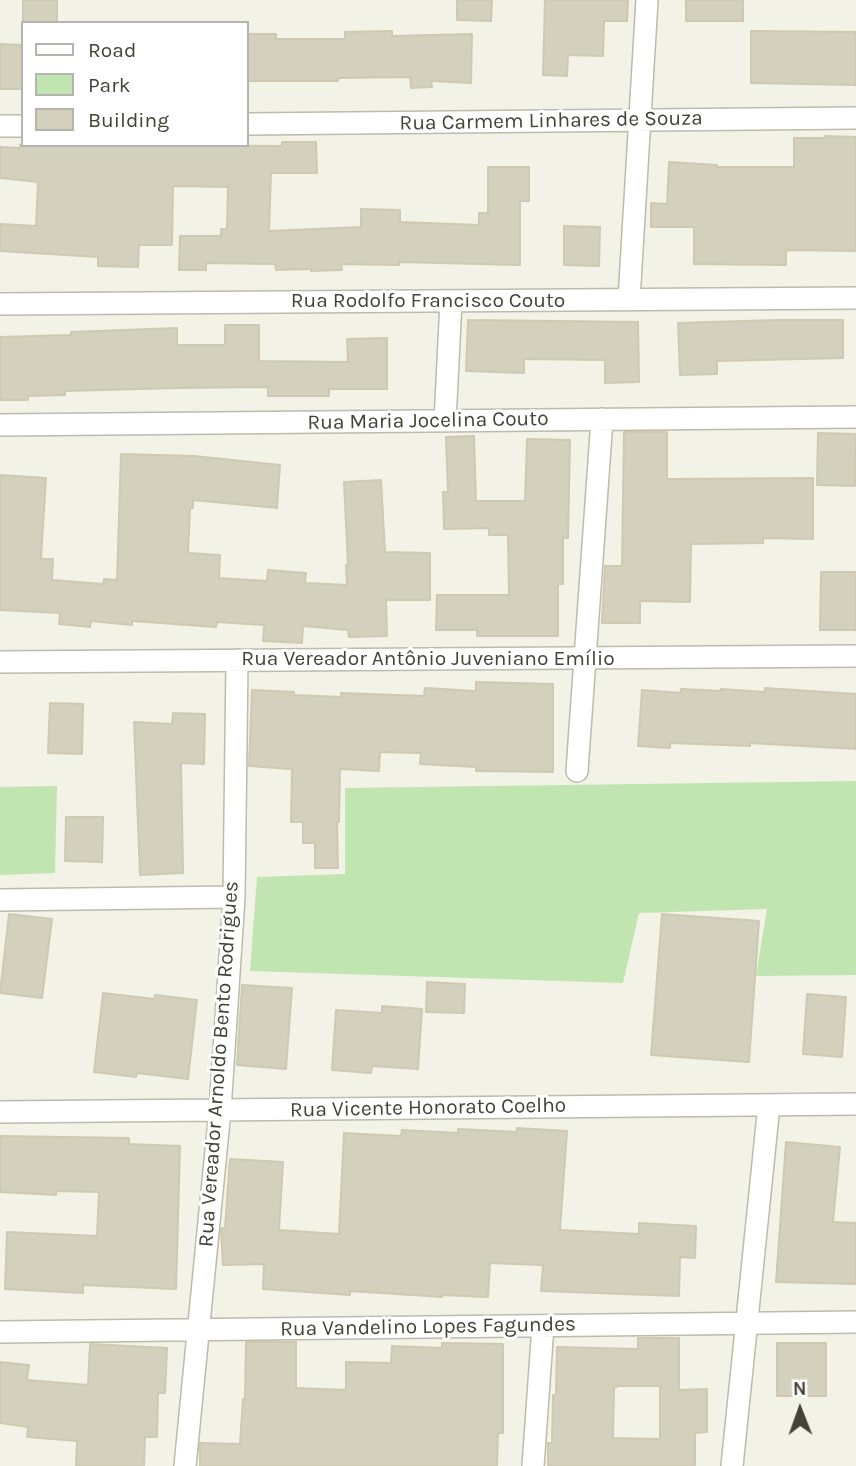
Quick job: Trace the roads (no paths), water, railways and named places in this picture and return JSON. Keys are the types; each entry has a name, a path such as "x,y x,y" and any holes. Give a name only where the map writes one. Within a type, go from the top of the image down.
{"street":[{"path":"629,300 647,0"},
{"name":"Rua Carmem Linhares de Souza","path":"248,124 856,118"},
{"path":"0,126 21,126"},
{"name":"Rua Rodolfo Francisco Couto","path":"0,304 856,298"},
{"path":"445,421 450,301"},
{"name":"Rua Maria Jocelina Couto","path":"0,425 856,417"},
{"path":"577,771 602,419"},
{"name":"Rua Vereador Antônio Juveniano Emílio","path":"0,662 856,656"},
{"name":"Rua Vereador Arnoldo Bento Rodrigues","path":"185,1466 220,1110 234,897 237,660"},
{"path":"0,900 234,897"},
{"name":"Rua Vicente Honorato Coelho","path":"0,1112 856,1104"},
{"path":"732,1466 769,1105"},
{"name":"Rua Vandelino Lopes Fagundes","path":"0,1332 856,1322"},
{"path":"533,1466 543,1326"}]}
